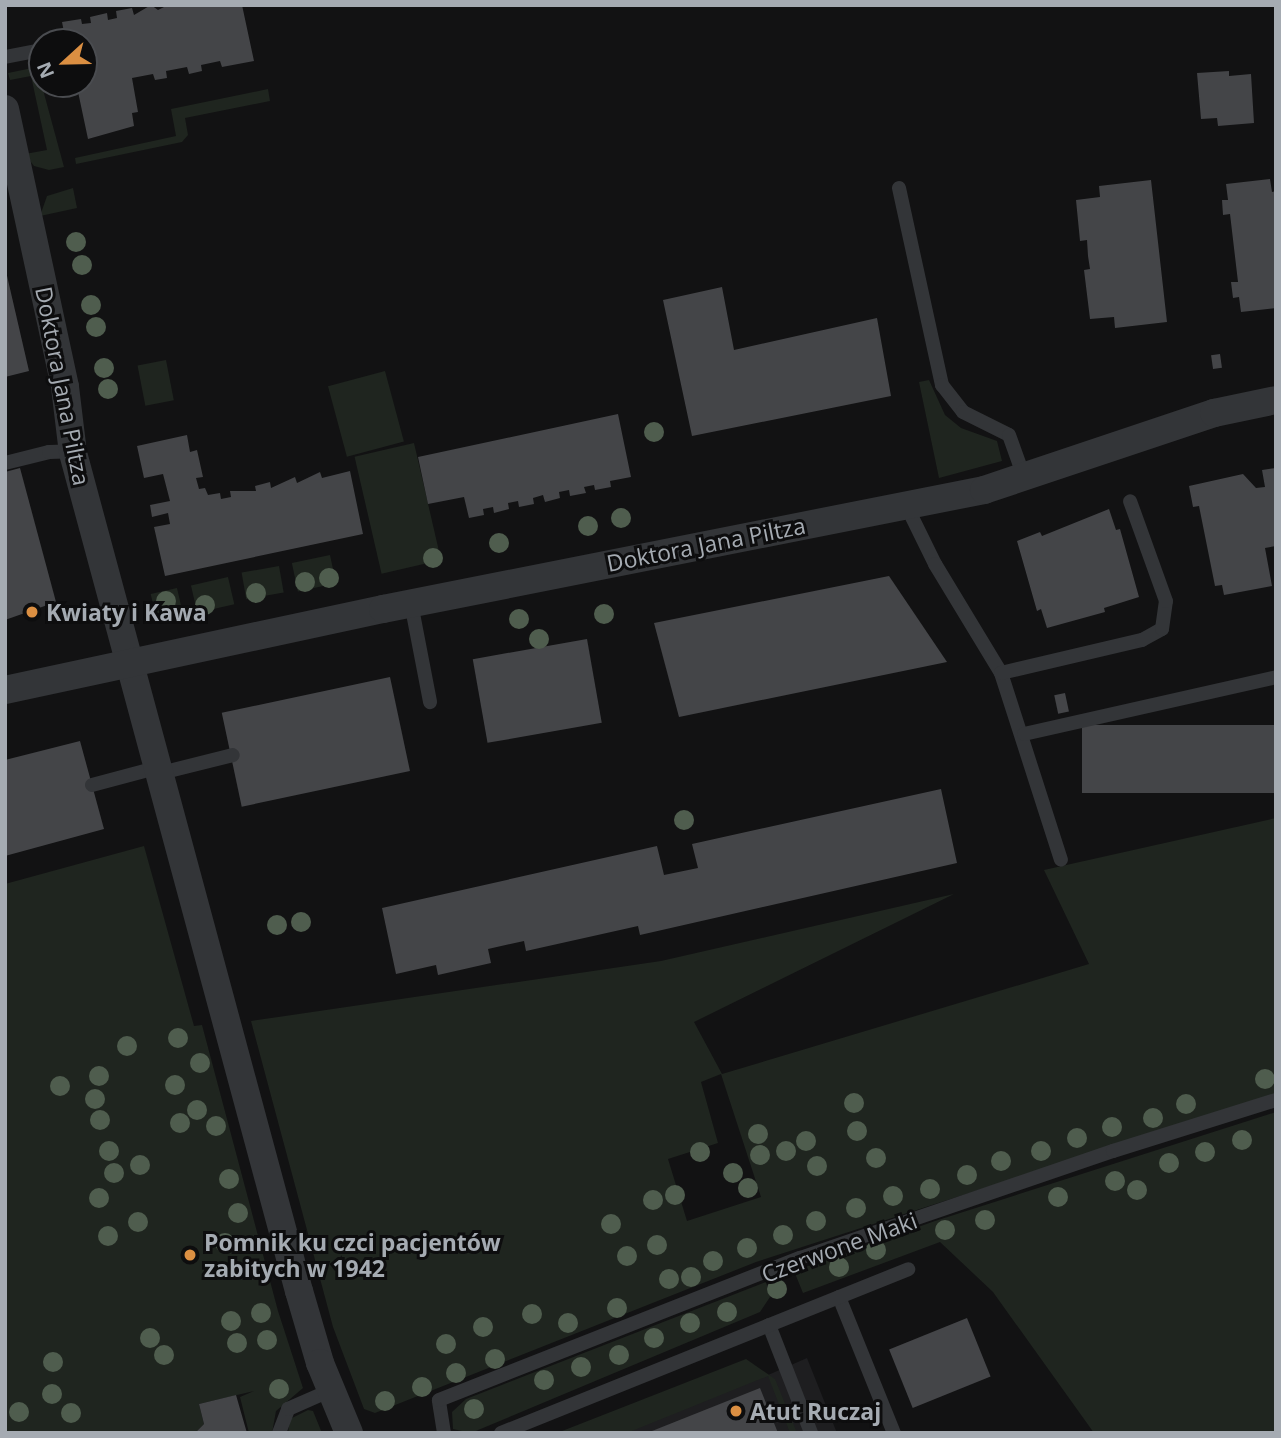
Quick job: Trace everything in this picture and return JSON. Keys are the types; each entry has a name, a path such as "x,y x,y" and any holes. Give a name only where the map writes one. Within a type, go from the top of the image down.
{"street":[{"name":"Doktora Jana Piltza","path":"5,109 65,387 73,451 174,837 299,1291 331,1390 349,1433"},
{"name":"Doktora Jana Piltza","path":"5,690 411,603 984,490 1214,413 1276,400"}],"lane":[{"path":"5,57 28,53"},
{"path":"899,188 942,385 963,412 1009,435 1024,477"},
{"path":"5,463 50,452 73,451"},
{"path":"1001,673 1142,640 1162,629 1166,601 1130,501"},
{"path":"906,505 935,564 1001,673 1024,734 1061,860"},
{"path":"411,603 430,702"},
{"path":"1024,734 1276,677"},
{"path":"92,785 233,755"},
{"name":"Czerwone Maki","path":"444,1433 439,1400 800,1258 1113,1150 1276,1100"},
{"name":"Czerwone Maki","path":"501,1433 908,1269"},
{"name":"Czerwone Maki","path":"839,1297 894,1433"},
{"path":"769,1325 811,1433"},
{"path":"279,1433 288,1409 331,1390"}],"shaded area":[{"path":"28,69 28,77 10,80 8,73"},
{"path":"268,89 270,101 185,118 188,135 182,142 76,164 75,158 176,136 171,109"},
{"path":"36,98 45,98 64,167 49,170 34,166 25,154 47,150"},
{"path":"73,188 77,208 40,216 47,196"},
{"path":"166,360 174,400 145,406 138,366"},
{"path":"385,371 404,442 347,457 328,386"},
{"path":"929,380 945,415 961,428 997,441 1002,461 939,478 919,382"},
{"path":"414,443 441,560 382,574 355,457"},
{"path":"330,555 336,583 298,591 292,563"},
{"path":"279,566 284,593 246,599 242,573"},
{"path":"228,577 234,604 197,613 191,586"},
{"path":"177,588 183,615 157,621 151,594"},
{"path":"1276,818 1276,1094 756,1262 375,1413 364,1409 333,1327 251,1021 661,961 954,894 694,1022 722,1074 1089,964 1044,870","holes":["721,1074 761,1197 687,1221 668,1159 718,1143 701,1082"]},
{"path":"144,846 194,1026 202,1025 278,1311 303,1388 276,1411 272,1433 249,1433 240,1397 254,1391 199,1404 204,1424 195,1433 5,1433 5,884"},
{"path":"1276,1112 1276,1433 1094,1433 993,1292 940,1242 803,1293 794,1271 935,1221"},
{"path":"766,1282 770,1297 760,1312 471,1433 453,1429 452,1412 466,1399"},
{"name":"Atut Ruczaj","path":"807,1358 837,1433 603,1433 768,1375"},
{"path":"746,1359 775,1379 797,1433 790,1433 768,1376 627,1433 557,1433"},
{"path":"308,1410 313,1411 322,1433 288,1433 290,1419"}],"building":[{"path":"151,5 158,10 168,5 242,5 254,61 222,67 220,61 201,65 202,71 189,74 187,67 166,71 167,78 155,80 153,74 132,78 138,112 132,113 134,126 88,139 79,98 98,98 98,28 63,28 62,22 81,19 82,24 91,23 90,17 107,13 108,20 117,18 116,11 132,8 134,15"},
{"path":"1229,71 1229,76 1251,74 1254,123 1218,126 1217,118 1201,119 1197,73"},
{"path":"1270,179 1272,192 1276,191 1276,308 1241,312 1239,297 1233,298 1231,282 1238,282 1230,214 1223,215 1222,200 1228,200 1226,184"},
{"path":"1151,180 1167,322 1115,328 1114,317 1090,319 1084,270 1090,269 1087,240 1080,241 1076,200 1100,197 1099,186"},
{"path":"5,267 29,371 5,377"},
{"path":"722,287 734,350 877,318 891,396 692,436 663,300"},
{"path":"1220,354 1222,368 1213,369 1211,355"},
{"path":"618,414 631,477 610,481 611,487 595,490 594,485 584,487 586,493 570,496 569,490 559,492 560,498 545,502 543,495 533,498 534,504 519,507 518,501 508,503 509,509 494,513 493,507 483,509 484,515 469,518 464,497 428,504 418,457"},
{"path":"187,435 190,452 197,450 203,477 196,478 199,489 205,488 208,495 220,493 221,499 231,497 230,491 256,491 255,486 270,482 271,488 295,477 297,483 320,472 322,478 350,471 363,534 165,576 154,527 170,524 168,513 152,517 150,505 170,501 163,474 144,478 137,446"},
{"path":"20,468 56,602 5,620 5,472"},
{"path":"1276,468 1276,546 1265,548 1272,586 1224,595 1222,585 1215,586 1199,506 1193,507 1189,486 1243,474 1256,488 1265,487 1262,470"},
{"path":"1109,509 1116,530 1120,529 1139,597 1104,608 1105,612 1047,628 1041,609 1037,611 1017,541 1040,532 1042,536"},
{"path":"889,576 947,662 679,717 654,623"},
{"path":"587,639 602,723 488,743 473,659"},
{"path":"390,677 410,771 242,807 222,713"},
{"path":"1065,693 1069,712 1058,714 1054,695"},
{"path":"1082,725 1276,725 1276,793 1082,793"},
{"path":"80,741 104,829 5,856 5,760"},
{"path":"941,789 957,863 640,935 638,926 526,951 524,941 488,949 491,963 438,975 436,965 396,974 382,908 657,846 664,875 698,868 692,844"},
{"path":"967,1318 991,1376 913,1408 889,1349"},
{"name":"Atut Ruczaj","path":"760,1388 778,1433 647,1433"},
{"path":"236,1395 247,1433 195,1433 204,1424 199,1404"}],"place":[{"name":"Kwiaty i Kawa","path":"32,612"},
{"name":"Pomnik ku czci pacjentów zabitych w 1942","path":"190,1255"},
{"name":"Atut Ruczaj","path":"736,1411"}]}
